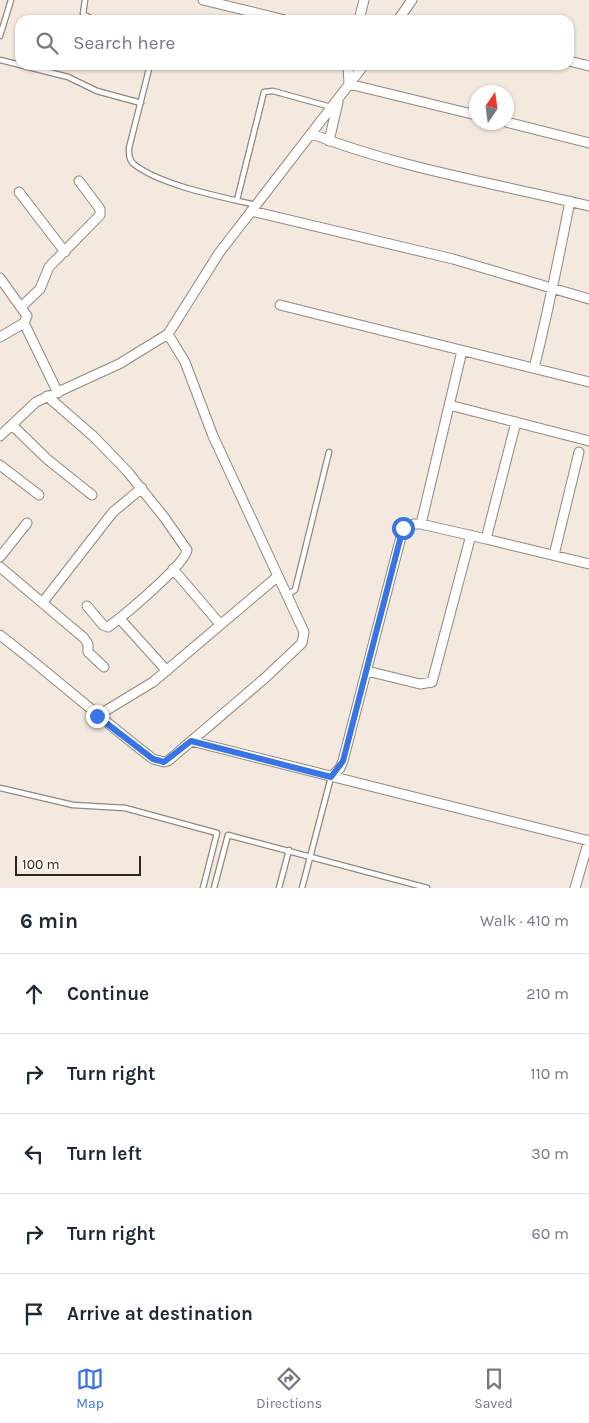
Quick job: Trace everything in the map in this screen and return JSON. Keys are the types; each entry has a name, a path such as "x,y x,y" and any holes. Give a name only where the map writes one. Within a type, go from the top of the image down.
{"street":[{"path":"203,0 264,15"},
{"path":"360,15 364,0"},
{"path":"403,15 412,0"},
{"path":"574,62 589,66"},
{"path":"348,70 349,84"},
{"path":"0,436 26,410 47,396 58,393 138,354 168,334 220,253 360,70"},
{"path":"349,84 469,113"},
{"path":"329,141 339,99"},
{"path":"514,124 589,143"},
{"path":"312,134 329,141 415,165 589,206"},
{"path":"21,307 40,289 49,267 96,220 101,212 79,181"},
{"path":"19,192 65,252"},
{"path":"534,368 553,289 570,201"},
{"path":"253,208 453,259 589,299"},
{"path":"0,278 27,316 24,323 0,338"},
{"path":"280,305 589,382"},
{"path":"24,323 58,393"},
{"path":"0,635 97,716 153,759 164,762 265,678 302,643 304,632 213,436 185,362 168,334"},
{"path":"421,524 462,351"},
{"path":"47,396 104,447 142,488 187,550 184,557 173,569 120,618 106,627 86,606"},
{"path":"449,405 589,441"},
{"path":"486,539 516,422"},
{"path":"12,425 47,459 92,495"},
{"path":"554,555 578,452"},
{"path":"0,465 39,495"},
{"path":"43,602 113,512 142,488"},
{"path":"0,557 27,523"},
{"path":"331,777 343,761 401,534 408,525 421,524 589,564"},
{"path":"367,671 420,684 432,682 471,535"},
{"path":"0,566 87,641 88,652 104,667"},
{"path":"173,569 220,624"},
{"path":"97,716 153,682 278,576"},
{"path":"120,618 167,670"},
{"path":"191,741 589,841 575,888"}],"lane":[{"path":"0,36 11,0"},
{"path":"78,0 85,1 83,14 85,15"},
{"path":"0,60 15,64"},
{"path":"40,70 68,77 96,91 141,103"},
{"path":"149,70 129,148 129,158 134,165 175,183 237,200 253,208"},
{"path":"237,200 264,92 273,91 333,107"},
{"path":"286,595 295,590 329,452"},
{"path":"302,888 331,777"},
{"path":"0,788 73,805 125,808 217,833 204,888"},
{"path":"214,888 228,836 311,856 424,888"},
{"path":"278,888 288,850"}],"route":[{"path":"97,716 153,759 164,762 168,761 191,741 331,777 340,768 343,761 403,528"}]}
